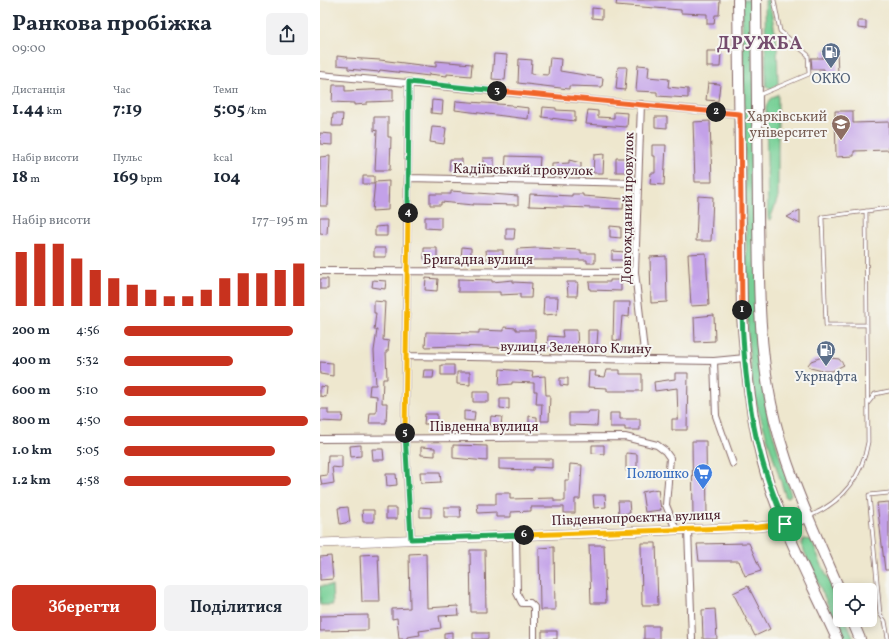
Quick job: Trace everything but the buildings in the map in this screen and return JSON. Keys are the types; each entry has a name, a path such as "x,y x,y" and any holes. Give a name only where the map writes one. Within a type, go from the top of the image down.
{"main road":[{"path":"738,0 742,315 745,358 756,430 766,474 785,524 837,639"},
{"path":"756,0 760,308 763,353 771,403 780,439 808,517 837,583"},
{"path":"785,524 808,517"},
{"name":"Південнопроєктна вулиця","path":"320,543 688,530 758,527 785,524"},
{"path":"855,627 860,639"}],"street":[{"path":"320,75 409,82 740,114"},
{"path":"409,82 405,439 411,539"},
{"name":"Довгожданий провулок","path":"641,104 635,272 645,360"},
{"name":"Кадіївський провулок","path":"408,178 638,183"},
{"name":"Бригадна вулиця","path":"320,271 635,272"},
{"name":"вулиця Зеленого Клину","path":"406,356 714,361 745,358"},
{"path":"714,361 716,416 733,464"},
{"name":"Південна вулиця","path":"320,439 625,437 657,445 665,451 670,458 666,505 676,530"},
{"path":"688,530 692,639"},
{"path":"516,536 517,593 522,603 530,604 534,607 534,639"}],"lane":[{"path":"757,96 809,74 808,56 780,31 774,0"},
{"path":"867,325 826,325 822,216 889,208"},
{"path":"808,517 829,506 854,481 862,467 868,442 866,211"},
{"path":"867,404 875,394 889,391"},
{"path":"888,638 885,621 880,614 869,495 889,493"}],"green space":[{"path":"742,0 752,0 763,388 769,420 791,495 786,498 754,396 748,342"},
{"path":"765,0 769,0 777,43 778,84 771,89 766,86"},
{"path":"778,94 778,197 770,220 768,219 766,106 770,99"},
{"path":"804,539 811,540 833,591 833,616 801,544"},
{"path":"320,586 332,586 333,605 320,605"},
{"path":"838,627 849,627 854,639 843,639"}],"place":[{"name":"ОККО","path":"831,69"},
{"name":"Харківський університет","path":"841,141"},
{"name":"Укрнафта","path":"826,367"},
{"name":"Полюшко","path":"703,490"}],"district":[{"name":"ДРУЖБА","path":"760,43"}],"route":[{"path":"409,82 740,114 742,315 745,358 754,423 766,474 785,524 758,527 411,539 405,439 409,82"}]}
